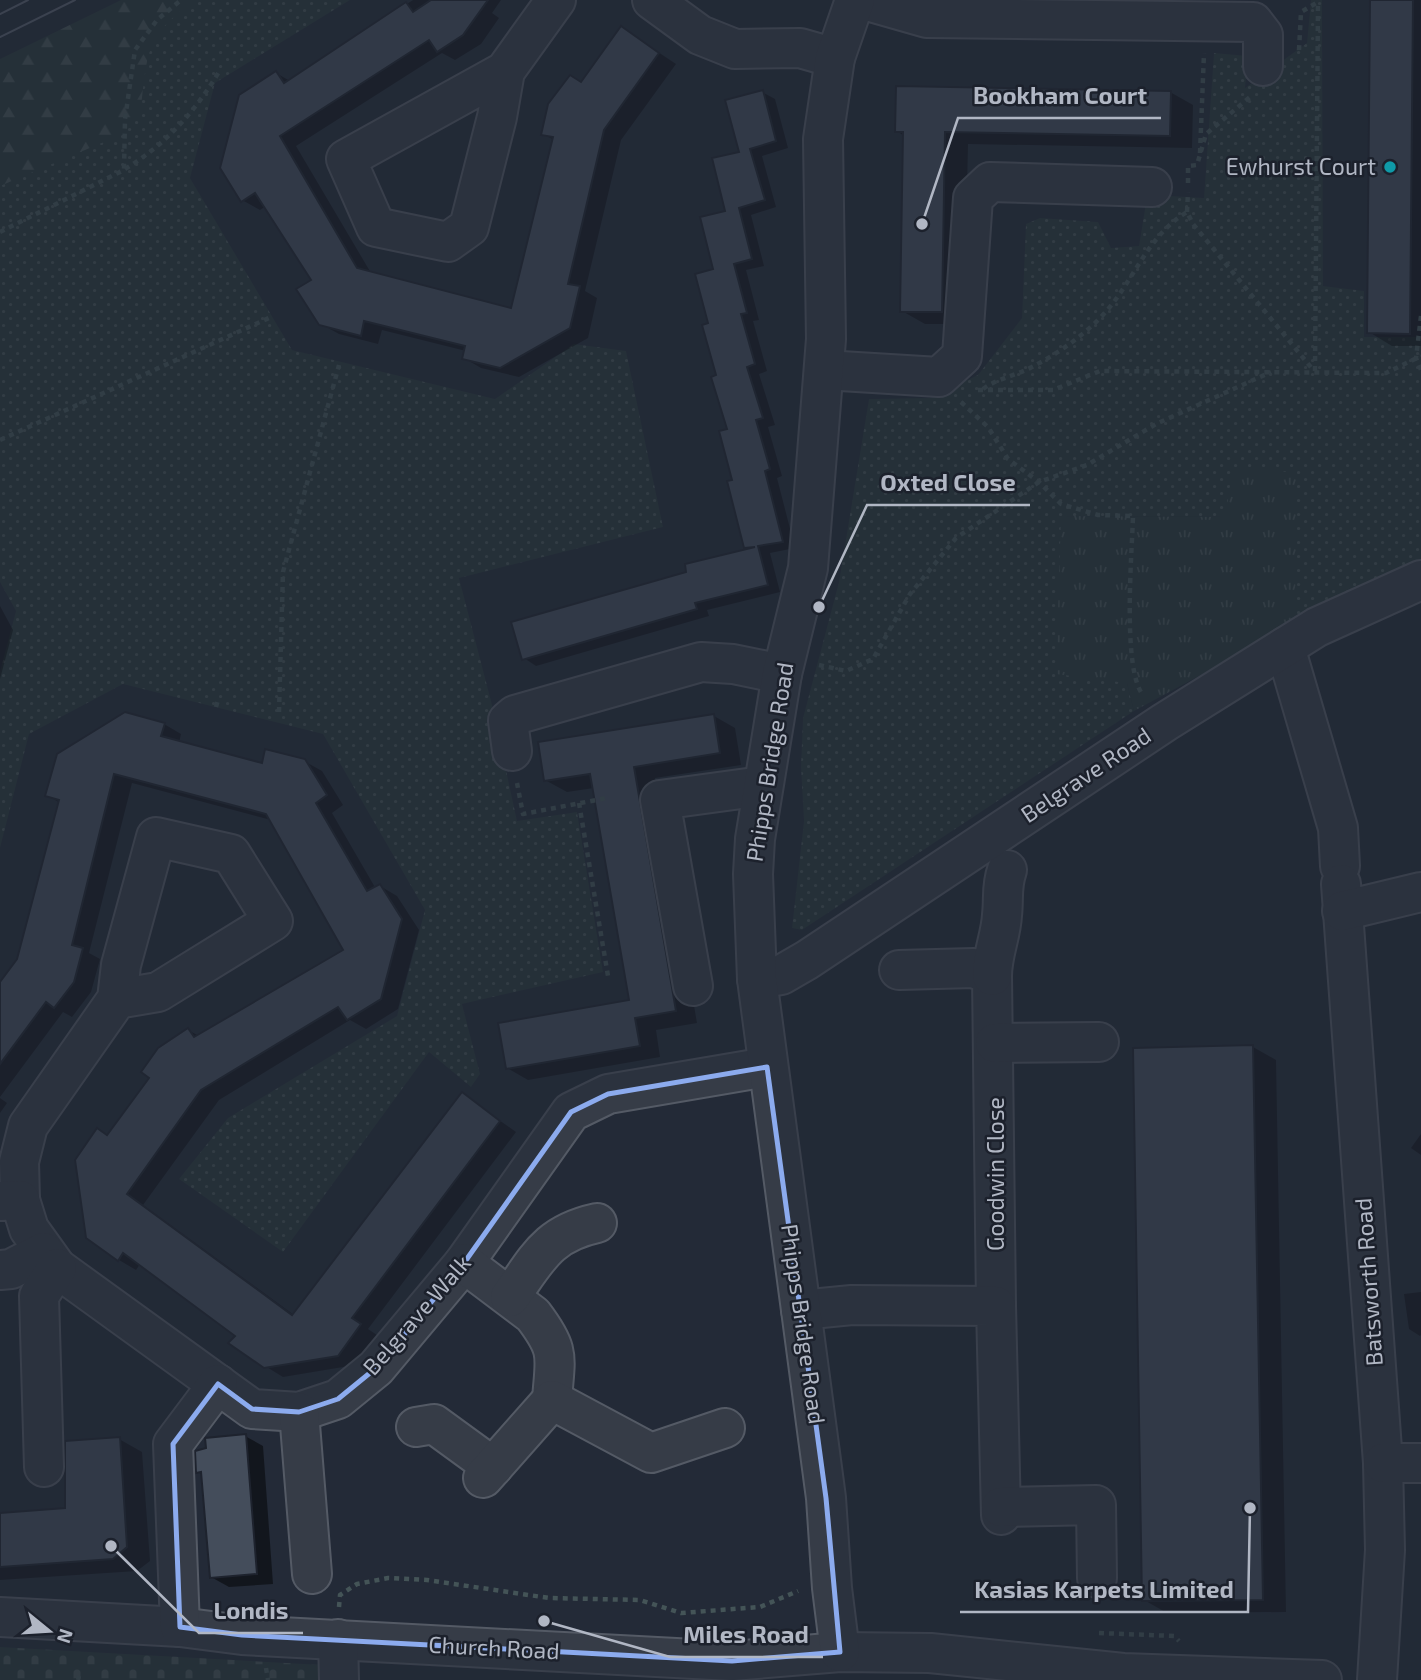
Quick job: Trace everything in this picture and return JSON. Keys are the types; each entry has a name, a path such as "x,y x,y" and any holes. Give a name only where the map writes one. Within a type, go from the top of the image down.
{"street":[{"path":"505,71 497,117 469,227 448,242 376,228 346,159 505,71 556,0"},
{"path":"652,0 700,35 735,49 800,48 835,58"},
{"name":"Phipps Bridge Road","path":"840,1652 832,1588 826,1498 757,979 753,874 762,786 784,666 808,568 827,339 823,139 835,58 855,0"},
{"path":"864,0 927,18 1254,22 1263,35 1272,71"},
{"path":"824,370 946,386 962,356 972,198 990,183 1152,187"},
{"name":"Belgrave Road","path":"757,979 782,975 807,960 1165,722 1317,627 1421,579"},
{"name":"Batsworth Road","path":"1285,647 1338,828 1383,1463 1385,1550 1377,1680"},
{"path":"512,751 508,721 515,715 701,662 784,666"},
{"path":"693,985 660,800 762,786"},
{"path":"156,836 230,855 273,921 158,992 117,999 121,965 156,836"},
{"name":"Goodwin Close","path":"1007,870 1001,888 1002,915 992,956 1001,1511 1096,1506 1097,1578"},
{"path":"1341,887 1421,892"},
{"path":"899,970 974,968 992,976"},
{"name":"Belgrave Walk","path":"117,999 28,1126 10,1201 50,1260 252,1409 299,1412 338,1399 376,1368 464,1263 571,1112 608,1094 767,1067"},
{"path":"995,1043 1099,1042"},
{"path":"510,1297 556,1238 572,1228 597,1223"},
{"path":"0,1270 50,1260 39,1296 55,1378 44,1467"},
{"path":"416,1427 435,1424 488,1473 552,1400 556,1350 533,1315 464,1263"},
{"path":"801,1310 852,1306 996,1306"},
{"path":"180,1626 173,1444 218,1384"},
{"path":"552,1400 651,1452 725,1428"},
{"path":"299,1412 312,1574"},
{"path":"1383,1463 1421,1463"},
{"name":"Church Road","path":"0,1617 180,1626 242,1635 338,1622 677,1669 732,1661 840,1652 939,1654 1123,1677 1322,1680"},
{"path":"338,1622 339,1680"}],"path":[{"path":"124,170 125,119 135,50 157,20 181,0"},
{"path":"1315,371 1193,224 1187,212 1188,166 1197,165 1206,134 1301,43 1301,12 1318,1"},
{"path":"1315,371 1318,1"},
{"path":"1201,156 1206,21"},
{"path":"0,232 124,170 174,132 208,91 220,70"},
{"path":"982,389 996,379 1030,368 1063,348 1098,320 1126,288 1149,244 1187,212"},
{"path":"1421,316 1418,357 1421,370"},
{"path":"0,440 271,317"},
{"path":"946,386 1053,390 1100,370 1386,373 1418,357"},
{"path":"279,712 283,572 339,365"},
{"path":"784,666 846,671 873,659 910,594 956,537 1039,482 1087,465 1156,424 1271,372"},
{"path":"946,386 988,427 1008,459 1039,482 1061,504 1098,515 1133,516 1129,650 1138,689 1165,722"},
{"path":"216,707 218,701"},
{"path":"512,751 523,814 607,798"},
{"path":"579,803 608,976"},
{"path":"338,1622 340,1595 356,1584 388,1578 488,1587 549,1598 640,1600 681,1613 760,1607 802,1591"}],"highlighted area":[{"path":"767,1067 826,1498 840,1652 732,1661 242,1635 180,1627 173,1444 218,1384 252,1409 299,1412 338,1399 376,1368 464,1263 571,1112 608,1094"}],"green space":[{"path":"121,0 196,0 166,25 151,49 140,116 111,139 0,186 0,59"},
{"path":"137,0 350,0 215,83 190,178 292,350 495,399 574,344 626,351 663,527 459,578 491,701 517,821 577,812 603,972 462,1004 480,1074 471,1087 429,1052 283,1252 179,1179 228,1118 397,1016 425,910 323,734 123,684 29,734 0,848 0,672 16,611 0,582 0,67"},
{"path":"1311,0 1322,0 1323,286 1364,291 1364,337 1421,337 1421,560 1295,624 1226,517 1061,516 1127,683 1134,711 802,930 792,928 804,821 801,767 803,718 839,582 869,399 930,398 978,375 1022,318 1026,224 1040,218 1098,222 1111,248 1139,246 1146,203 1154,195 1204,198 1214,53 1248,56 1245,88 1307,43"},
{"path":"1233,467 1297,473 1295,624 1134,711 1127,683 1056,674 1061,516 1225,517"},
{"path":"0,1647 323,1665 323,1680 0,1680"}],"building":[{"path":"431,0 488,0 463,35 437,52 429,40 280,136 357,268 511,308 553,137 541,135 548,104 570,75 581,82 621,26 659,53 604,130 568,284 580,286 570,328 500,368 462,359 465,346 364,321 361,336 319,325 296,289 311,280 255,193 241,202 220,168 239,95 276,71 284,83 406,2 413,12"},
{"name":"Ewhurst Court","path":"1370,0 1413,0 1410,334 1367,333"},
{"path":"896,86 1171,91 1170,136 945,132 942,312 900,312 903,132 895,132"},
{"path":"763,90 776,141 750,149 765,200 739,208 752,259 734,264 747,313 741,314 755,364 747,367 763,418 756,420 770,469 765,471 783,542 758,546 768,585 695,603 697,609 522,660 511,622 686,572 685,564 755,547 744,548 727,481 732,480 719,431 727,429 711,377 716,375 702,325 708,323 695,274 713,269 700,217 725,211 712,158 739,152 725,100"},
{"path":"125,712 165,723 161,736 262,763 265,749 305,759 327,795 316,803 367,891 380,884 402,919 381,999 347,1020 338,1007 201,1090 127,1194 292,1315 462,1092 500,1121 352,1318 361,1324 338,1356 264,1368 228,1343 235,1336 123,1253 118,1261 86,1238 75,1160 97,1128 107,1135 149,1078 141,1072 158,1048 188,1028 194,1037 343,950 266,814 114,774 72,945 83,948 74,982 54,1008 46,1002 0,1064 0,982 17,959 59,800 45,796 57,754"},
{"path":"714,714 720,753 634,767 676,1011 635,1018 640,1046 506,1069 498,1023 629,1000 590,774 544,781 538,742"},
{"path":"1253,1045 1263,1600 1142,1601 1133,1048"},
{"path":"246,1434 257,1574 210,1578 201,1472 196,1473 195,1451 206,1448 205,1438"},
{"path":"120,1437 127,1547 113,1559 0,1567 0,1513 65,1508 65,1441"}],"tram line":[{"path":"0,14 28,0"},
{"path":"0,37 75,0"}],"place":[{"name":"Ewhurst Court","path":"1390,167"},
{"name":"Bookham Court","path":"922,224"},
{"name":"Oxted Close","path":"819,607"},
{"name":"Kasias Karpets Limited","path":"1250,1508"},
{"name":"Londis","path":"111,1546"},
{"name":"Miles Road","path":"544,1621"}]}
